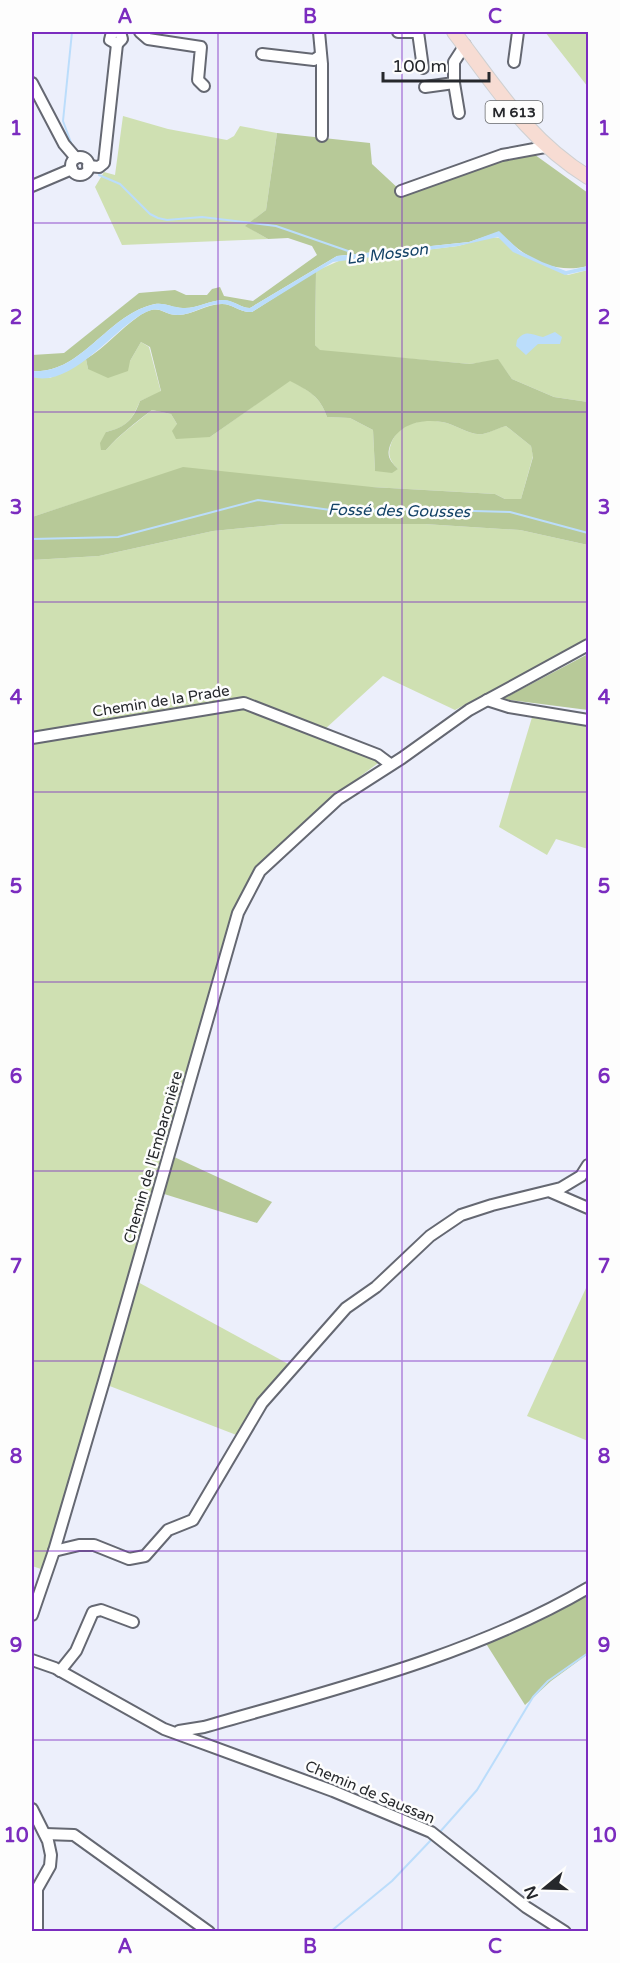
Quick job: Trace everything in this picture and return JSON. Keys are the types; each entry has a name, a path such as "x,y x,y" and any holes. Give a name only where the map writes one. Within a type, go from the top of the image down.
{"main road":[{"name":"M 613","path":"454,32 519,118 545,147 588,177"}],"street":[{"path":"112,32 110,40 117,44"},
{"path":"88,166 99,167 104,163 117,44 122,39 120,32"},
{"path":"140,32 148,39 201,47 198,80 204,86"},
{"path":"320,32 322,136"},
{"path":"398,32 417,32 423,68"},
{"path":"514,62 518,32"},
{"path":"459,113 454,83 454,62 465,45"},
{"path":"262,54 314,60 321,55"},
{"path":"32,83 64,144 76,158 85,159 88,166 87,171 80,174 72,169"},
{"path":"425,87 454,83"},
{"path":"401,191 502,155 545,147"},
{"path":"72,169 72,161 76,158"},
{"path":"32,186 72,169"},
{"name":"Chemin de l'Embaronière","path":"32,1615 54,1551 238,913 260,871 338,798 487,700 588,645"},
{"path":"487,700 509,707 588,720"},
{"name":"Chemin de la Prade","path":"32,738 243,703 378,755 390,764"},
{"path":"54,1551 79,1545 94,1545 129,1559 145,1556 168,1530 193,1520 261,1403 346,1308 376,1287 430,1236 461,1215 492,1205 551,1192 574,1182 588,1166"},
{"path":"551,1192 588,1208"},
{"path":"175,1732 204,1727 407,1668 529,1618 588,1588"},
{"path":"60,1671 76,1651 93,1612 101,1610 133,1622"},
{"name":"Chemin de Saussan","path":"32,1660 60,1671 144,1720 431,1832 526,1907 565,1932"},
{"path":"204,1727 210,1744"},
{"path":"32,1809 50,1848 51,1863 34,1887 37,1932"},
{"path":"45,1834 74,1835 209,1932"}],"green space":[{"path":"545,32 588,32 588,87"},
{"path":"123,116 168,129 227,140 234,136 240,126 277,133 266,210 246,226 268,239 122,245 95,187 104,172 115,175"},
{"path":"277,133 370,143 372,164 401,191 531,152 588,193 588,266 562,268 539,262 518,249 499,232 469,242 337,256 250,308 223,300 189,308 151,305 135,311 65,364 49,370 32,371 32,355 64,353 139,293 175,290 186,295 207,295 212,289 220,287 224,296 253,301 317,255 312,246 288,238 268,239 245,226 266,210"},
{"path":"490,237 501,238 508,246 568,275 588,270 588,402 554,397 512,379 498,360 470,364 320,351 315,345 316,271 341,260 458,246"},
{"path":"316,271 315,345 320,350 470,364 498,359 512,379 554,397 588,402 588,545 520,530 424,524 284,524 213,531 99,556 32,560 32,517 183,467 372,487 495,494 505,499 521,499 533,457 531,446 506,426 478,434 442,422 417,422 403,429 392,441 389,458 398,469 392,473 375,471 373,430 350,418 327,417 321,404 313,395 290,381 210,437 176,439 172,431 177,424 171,414 152,410 106,450 101,450 100,443 106,432 124,425 135,413 140,401 161,391 150,347 141,342 130,361 128,371 108,378 88,369 86,359 146,312 160,310 184,315 222,304 252,312"},
{"path":"141,342 149,347 161,392 140,401 128,422 106,432 106,450 152,410 171,414 177,424 210,437 290,380 317,399 327,417 350,418 373,430 375,471 398,469 390,458 389,451 399,431 412,424 427,421 442,422 478,434 506,426 531,446 533,456 521,499 505,499 495,494 372,487 97,496 32,517 32,377 50,378 86,359 88,369 130,361"},
{"path":"284,524 424,524 520,530 588,545 588,639 455,710 383,676 324,730 244,701 32,736 32,560 99,556 213,531"},
{"path":"588,654 588,710 503,699"},
{"path":"242,705 389,755 362,775 257,869 245,890 44,1570 32,1566 32,741"},
{"path":"533,714 588,722 588,849 556,839 547,855 499,827"},
{"path":"172,1156 272,1202 257,1223 161,1193"},
{"path":"136,1281 292,1366 239,1436 107,1385"},
{"path":"586,1288 588,1290 588,1441 527,1416"},
{"path":"588,1594 588,1654 551,1681 525,1705 485,1642"}],"water":[{"name":"La Mosson","path":"499,231 520,251 542,262 566,271 588,266 588,270 565,275 513,252 498,237 458,246 333,262 252,312 230,305 216,304 178,315 160,310 146,312 89,357 61,375 46,378 32,377 32,371 49,370 65,364 120,321 135,311 151,305 163,304 188,308 224,300 250,308 337,256 469,242"},
{"path":"555,332 562,337 560,344 538,344 526,355 516,346 517,340 523,335 543,337"}],"waterway":[{"path":"72,32 63,121 73,148"},
{"name":"La Mosson","path":"99,175 120,184 150,214 158,218 167,220 202,217 276,226 348,251 349,257"},
{"name":"Fossé des Gousses","path":"32,539 118,537 258,500 345,512 402,509 510,512 588,533"},
{"path":"439,1833 477,1790 533,1697 548,1681 588,1653"},
{"path":"330,1932 392,1881 432,1839"}]}
